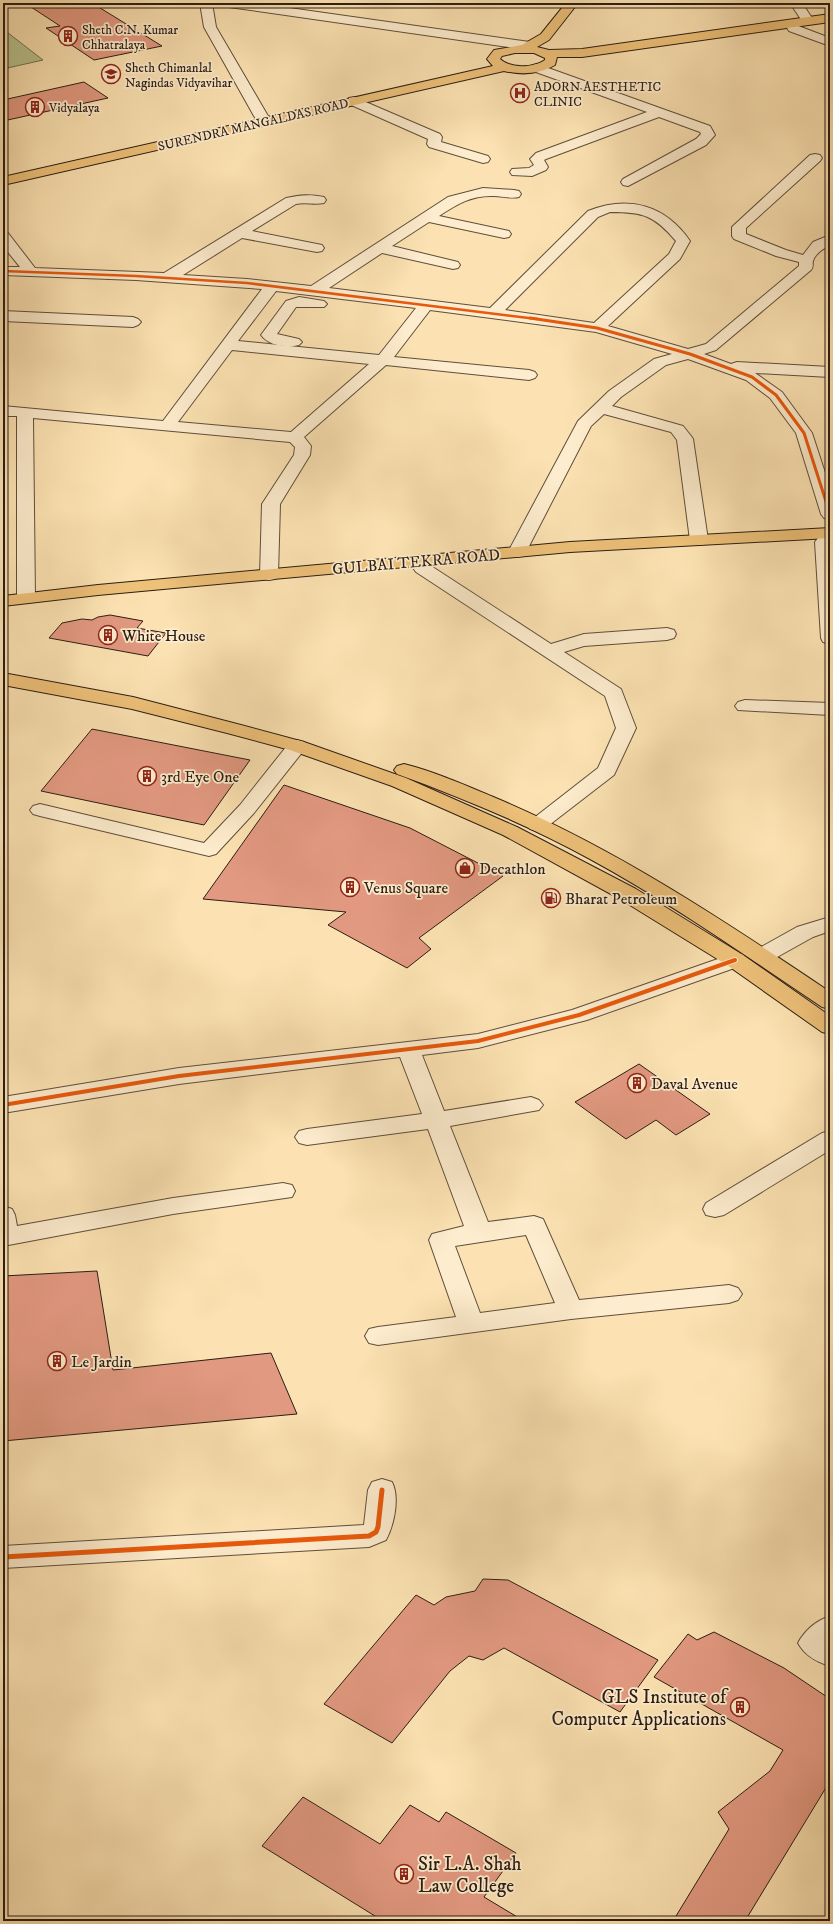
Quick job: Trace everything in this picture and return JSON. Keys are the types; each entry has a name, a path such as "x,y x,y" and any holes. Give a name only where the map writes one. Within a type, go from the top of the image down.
{"main road":[{"path":"539,52 545,37 572,3"},
{"path":"539,52 557,38 584,3"},
{"path":"539,52 549,64 537,68 520,70 499,65 493,59 498,53 539,52 582,53 830,18"},
{"path":"539,52 587,58 830,23"},
{"name":"SURENDRA MANGALDAS ROAD","path":"3,175 261,116 499,65"},
{"name":"SURENDRA MANGALDAS ROAD","path":"3,181 354,101 499,65"},
{"name":"GULBAI TEKRA ROAD","path":"3,601 98,590 570,547 699,540 828,539"},
{"name":"GULBAI TEKRA ROAD","path":"3,608 72,600 422,568 828,539"},
{"path":"3,667 142,693 244,717 338,746 475,797 537,825 597,855 762,956 830,1002"},
{"path":"3,679 133,703 297,746 399,782 510,832 628,894 734,960 830,1026"}],"street":[{"path":"206,3 210,27 261,116"},
{"path":"229,3 539,52"},
{"path":"796,3 808,21"},
{"path":"793,28 830,42"},
{"path":"537,68 705,129 708,135 701,142 628,182"},
{"path":"354,101 435,137 434,144 483,159"},
{"path":"517,172 536,171 541,167 536,159 541,156 658,113"},
{"path":"806,260 780,253 739,236 739,227 815,158"},
{"path":"313,292 426,217 468,193 498,191 514,194"},
{"path":"167,278 291,201 304,198 319,200"},
{"path":"494,313 593,214 608,208 634,208 658,216 668,224 683,241 675,256 597,328"},
{"path":"426,217 504,234"},
{"path":"239,233 317,248"},
{"path":"3,236 31,272"},
{"path":"517,552 584,424 615,394 660,362 711,347 806,267 806,260 818,245 830,239"},
{"path":"380,248 453,264"},
{"path":"3,271 167,278 272,286 421,311"},
{"path":"167,426 272,286"},
{"path":"529,375 278,341 272,339 269,335 291,304 299,302 421,311 494,313 597,328 690,354 752,376 776,395 804,433 830,514"},
{"path":"295,437 386,356 421,311"},
{"path":"3,316 133,322"},
{"path":"228,345 386,356"},
{"path":"724,366 830,372"},
{"path":"602,408 677,429 685,439 699,540"},
{"path":"3,411 295,437 303,446 302,455 271,504 269,574"},
{"path":"25,412 26,598"},
{"path":"828,539 830,638"},
{"path":"422,568 614,693 626,728 607,771 537,825"},
{"path":"549,651 584,640 667,634"},
{"path":"745,706 830,709"},
{"path":"40,810 209,850 247,808 297,746"},
{"path":"762,956 804,932 830,924"},
{"path":"3,1105 179,1076 478,1041 579,1015 734,960"},
{"path":"408,1048 480,1232"},
{"path":"307,1137 436,1120 531,1105"},
{"path":"715,1209 830,1139"},
{"path":"4,1229 283,1191"},
{"path":"471,1324 441,1240 480,1232 534,1225 571,1310"},
{"path":"378,1336 571,1310 728,1294"},
{"path":"3,1557 369,1536 376,1532 378,1527 382,1490"},
{"path":"830,1628 813,1643 830,1654"}],"green space":[{"path":"3,29 43,60 3,69"}],"building":[{"path":"25,3 92,3 162,46 94,60 46,28 60,26"},
{"name":"Vidyalaya","path":"84,82 108,98 3,121 3,100"},
{"name":"White House","path":"110,615 143,621 137,628 166,633 148,656 49,638 62,623 82,619 92,620 98,617"},
{"name":"3rd Eye One","path":"92,729 250,760 204,825 41,791"},
{"name":"Venus Square","path":"284,785 410,828 503,876 419,938 431,949 407,968 328,925 346,912 203,899"},
{"name":"Daval Avenue","path":"639,1064 710,1114 676,1135 656,1120 626,1139 575,1102"},
{"name":"Le Jardin","path":"97,1271 113,1370 271,1353 297,1414 3,1441 3,1276"},
{"path":"483,1579 508,1580 658,1660 620,1712 504,1648 483,1660 469,1656 450,1671 392,1743 324,1704 416,1595 434,1605 446,1597 475,1591"},
{"path":"714,1632 784,1668 830,1699 830,1781 745,1921 673,1921 729,1829 718,1812 770,1771 783,1750 654,1677 688,1634 697,1640"},
{"name":"Sir L.A. Shah Law College","path":"303,1797 380,1844 410,1805 439,1822 446,1812 516,1853 484,1897 524,1921 383,1921 262,1846"}],"cycle path":[{"path":"3,271 136,276 247,283 494,313 597,328 690,354 752,377 776,395 804,433 830,514"},
{"path":"3,1105 179,1076 478,1041 579,1015 735,960"},
{"path":"3,1557 369,1536 376,1532 378,1527 382,1490"}],"place":[{"name":"Sheth C.N. Kumar Chhatralaya","path":"68,36"},
{"name":"Sheth Chimanlal Nagindas Vidyavihar","path":"111,74"},
{"name":"ADORN AESTHETIC CLINIC","path":"520,93"},
{"name":"Vidyalaya","path":"35,107"},
{"name":"White House","path":"108,635"},
{"name":"3rd Eye One","path":"147,776"},
{"name":"Decathlon","path":"465,868"},
{"name":"Venus Square","path":"350,887"},
{"name":"Bharat Petroleum","path":"551,898"},
{"name":"Daval Avenue","path":"637,1083"},
{"name":"Le Jardin","path":"57,1361"},
{"name":"GLS Institute of Computer Applications","path":"740,1707"},
{"name":"Sir L.A. Shah Law College","path":"404,1874"}]}
